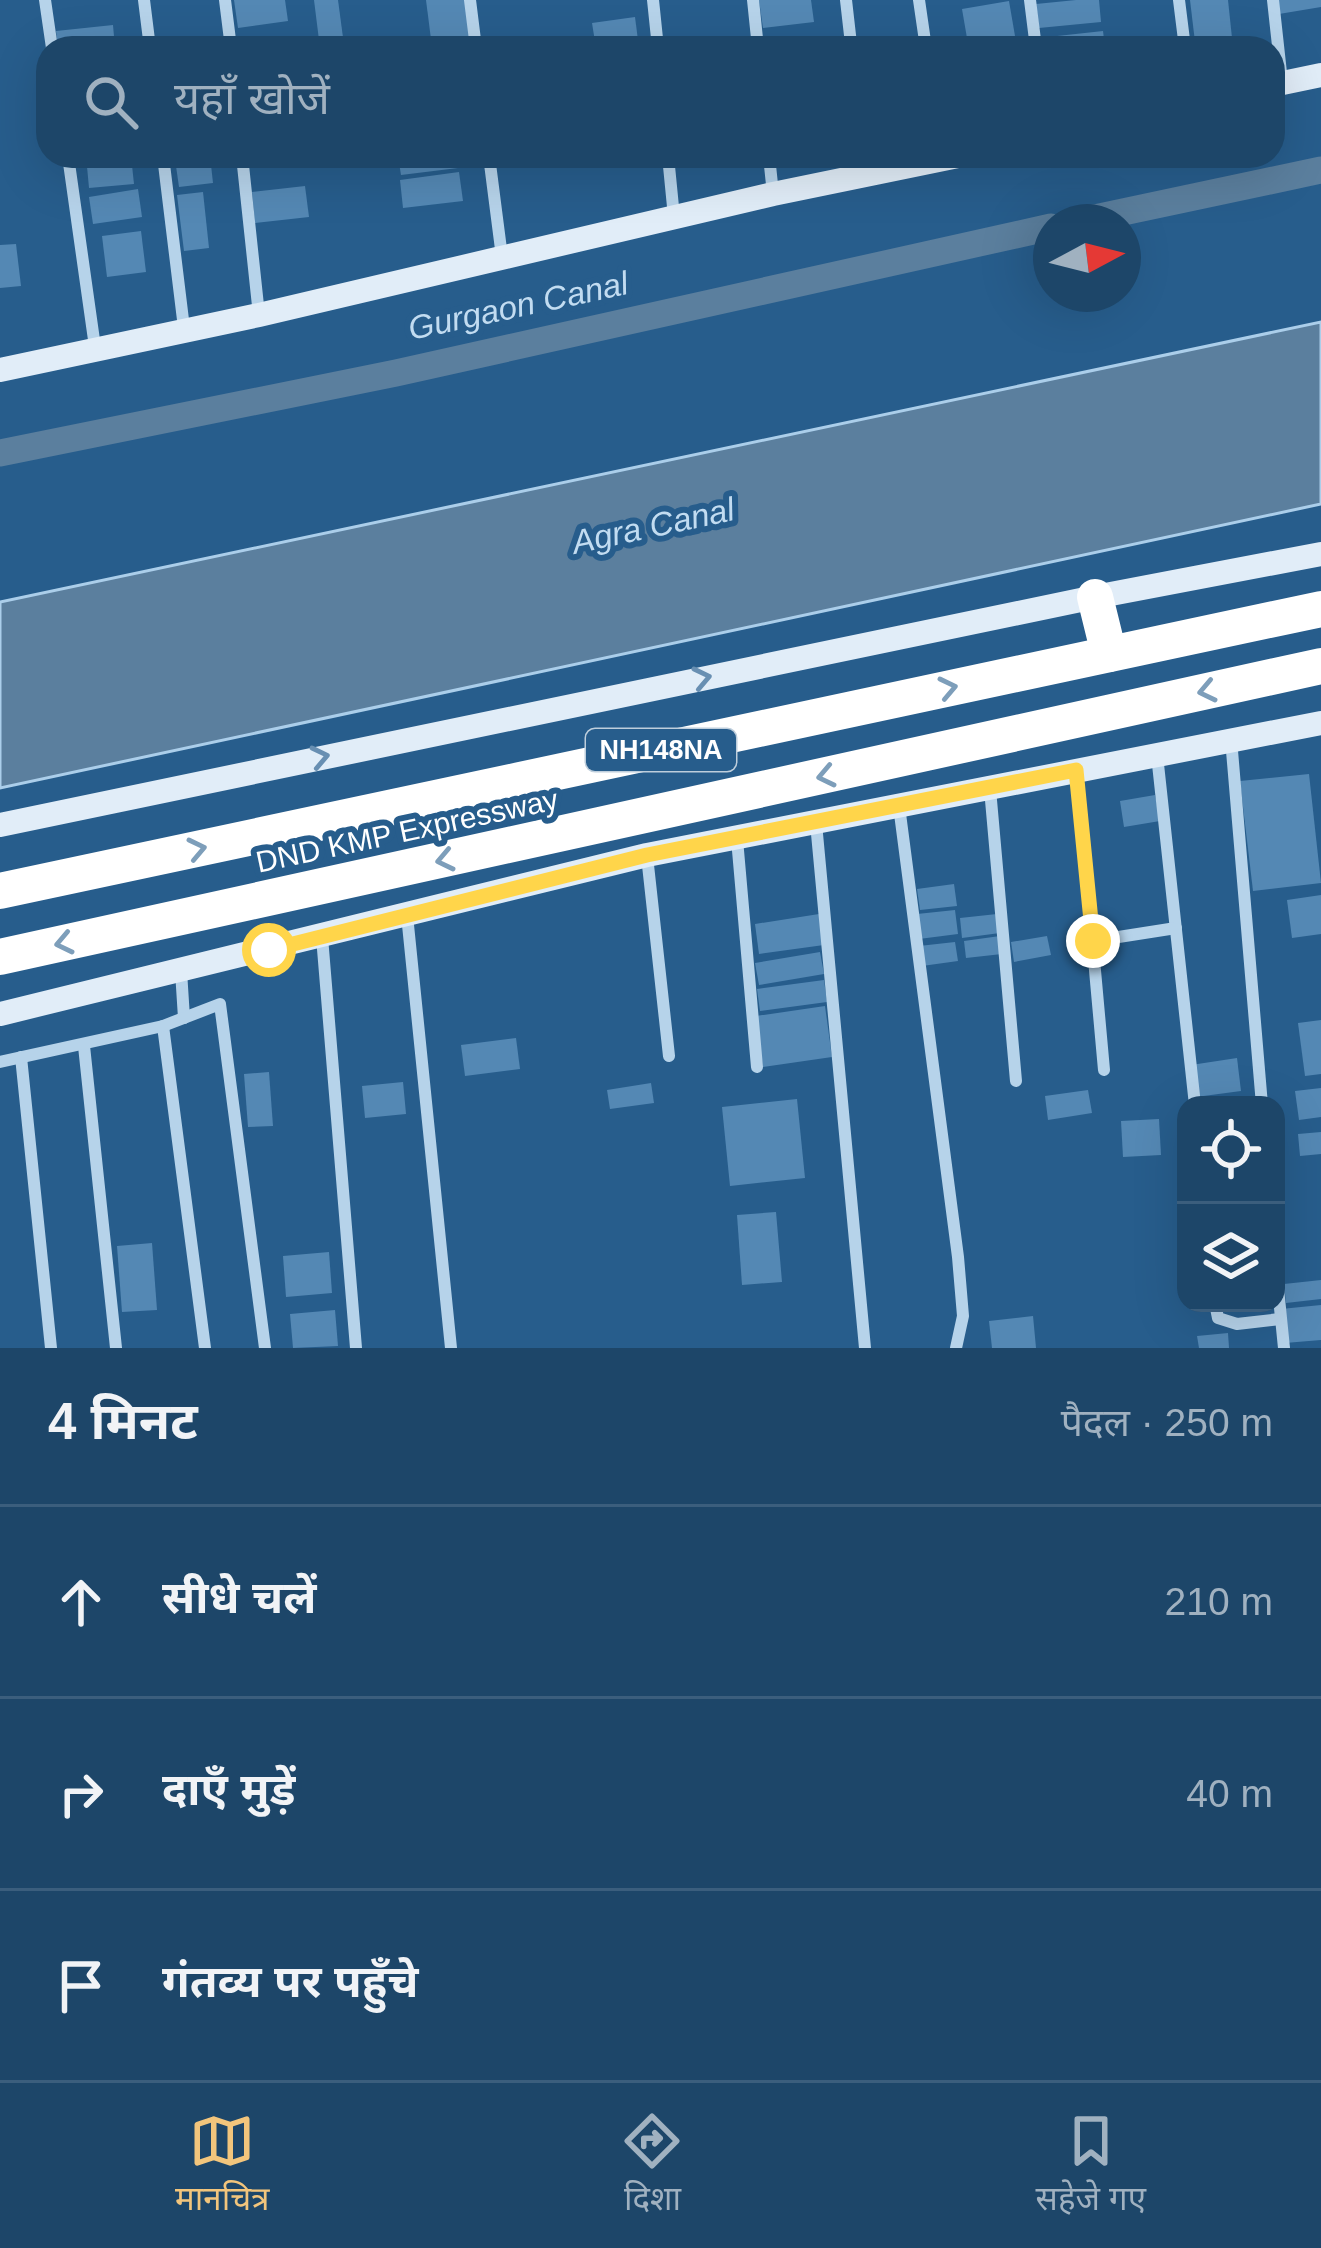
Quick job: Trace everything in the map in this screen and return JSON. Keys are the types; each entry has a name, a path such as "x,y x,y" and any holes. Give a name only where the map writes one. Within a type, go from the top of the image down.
{"highway":[{"path":"1095,596 1108,654"},
{"name":"DND KMP Expressway","path":"0,891 1321,609"},
{"name":"DND KMP Expressway","path":"0,956 1321,666"}],"street":[{"path":"45,0 50,36"},
{"path":"144,0 148,36"},
{"path":"226,0 230,36"},
{"path":"470,0 474,36"},
{"path":"653,0 657,36"},
{"path":"752,0 756,36"},
{"path":"846,0 850,36"},
{"path":"919,0 924,36"},
{"path":"1030,0 1034,36"},
{"path":"1179,0 1184,36"},
{"path":"1273,0 1275,36"},
{"path":"1285,83 1321,75"},
{"path":"70,168 95,347"},
{"path":"164,168 184,328"},
{"path":"243,168 259,315"},
{"path":"491,168 502,257"},
{"path":"669,168 674,217"},
{"path":"770,168 773,194"},
{"path":"0,370 895,168"},
{"path":"0,826 1095,596 1321,554"},
{"path":"0,1014 647,855 1321,723"},
{"path":"1231,737 1261,1096"},
{"path":"1157,754 1194,1096"},
{"path":"1076,770 1104,1070"},
{"path":"990,788 1016,1082"},
{"path":"899,806 958,1258 963,1316 956,1348"},
{"path":"816,823 865,1348"},
{"path":"737,838 757,1067"},
{"path":"647,855 669,1055"},
{"path":"407,915 451,1348"},
{"path":"1093,941 1176,928"},
{"path":"322,937 356,1348"},
{"path":"181,971 184,1018"},
{"path":"0,1062 163,1026 220,1004 265,1348"},
{"path":"163,1026 205,1348"},
{"path":"84,1046 116,1348"},
{"path":"21,1057 51,1348"},
{"path":"1217,1312 1228,1323 1280,1319"},
{"path":"1279,1312 1284,1348"}],"water":[{"name":"Agra Canal","path":"1321,322 1321,504 0,788 0,602"}],"building":[{"path":"234,0 285,0 288,21 238,28"},
{"path":"314,0 338,0 343,36 318,36"},
{"path":"426,0 465,0 470,36 431,36"},
{"path":"759,0 811,0 814,22 763,28"},
{"path":"1099,0 1101,22 1039,28 1036,4"},
{"path":"1190,0 1228,0 1232,36 1194,36"},
{"path":"1277,0 1321,0 1321,7 1279,14"},
{"path":"1009,1 1015,36 967,36 962,9"},
{"path":"635,17 637,36 594,36 592,23"},
{"path":"113,25 114,36 57,36 56,31"},
{"path":"1103,31 1104,36 1057,36"},
{"path":"87,168 132,168 134,184 89,188"},
{"path":"176,168 211,168 213,183 179,187"},
{"path":"400,168 458,168 401,175"},
{"path":"459,172 463,201 403,208 400,180"},
{"path":"305,186 309,217 255,223 252,192"},
{"path":"138,189 142,217 93,224 89,197"},
{"path":"203,192 209,248 184,251 177,195"},
{"path":"141,231 146,272 107,277 102,236"},
{"path":"16,244 21,286 0,288 0,245"},
{"path":"1309,774 1321,883 1253,891 1240,781"},
{"path":"1155,795 1160,821 1124,827 1120,801"},
{"path":"954,884 957,906 920,910 917,889"},
{"path":"1321,895 1321,934 1292,938 1287,900"},
{"path":"955,910 958,934 919,939 917,914"},
{"path":"819,914 824,945 759,954 755,924"},
{"path":"997,914 1000,933 962,938 960,918"},
{"path":"1000,936 1002,954 966,958 964,941"},
{"path":"1047,936 1051,955 1014,962 1011,942"},
{"path":"955,942 958,961 922,966 919,946"},
{"path":"820,952 824,974 759,985 755,963"},
{"path":"824,980 827,1002 760,1011 757,989"},
{"path":"825,1006 832,1057 763,1067 756,1016"},
{"path":"1321,1020 1321,1074 1305,1076 1298,1023"},
{"path":"516,1038 520,1069 465,1076 461,1045"},
{"path":"1237,1058 1241,1091 1196,1096 1191,1065"},
{"path":"269,1072 273,1126 248,1127 244,1074"},
{"path":"403,1082 406,1114 365,1118 362,1086"},
{"path":"651,1083 654,1103 610,1109 607,1090"},
{"path":"1321,1088 1321,1117 1299,1120 1295,1091"},
{"path":"1088,1090 1092,1113 1048,1120 1045,1096"},
{"path":"797,1099 805,1178 730,1186 722,1107"},
{"path":"1159,1119 1161,1155 1123,1157 1121,1121"},
{"path":"1321,1132 1321,1154 1300,1156 1298,1134"},
{"path":"776,1212 782,1282 742,1285 737,1215"},
{"path":"152,1243 157,1310 122,1312 117,1246"},
{"path":"329,1252 332,1293 286,1297 283,1256"},
{"path":"1321,1280 1321,1299 1286,1303 1285,1284"},
{"path":"1321,1305 1321,1340 1285,1343 1281,1312"},
{"path":"335,1310 338,1346 293,1348 290,1314"},
{"path":"1033,1316 1036,1348 992,1348 989,1321"},
{"path":"1228,1333 1229,1348 1199,1348 1197,1336"}],"waterway":[{"name":"Gurgaon Canal","path":"1141,208 1321,170"},
{"name":"Gurgaon Canal","path":"0,453 396,373 1033,231"}],"route":[{"path":"269,950 647,855 1076,770 1093,941"}]}
